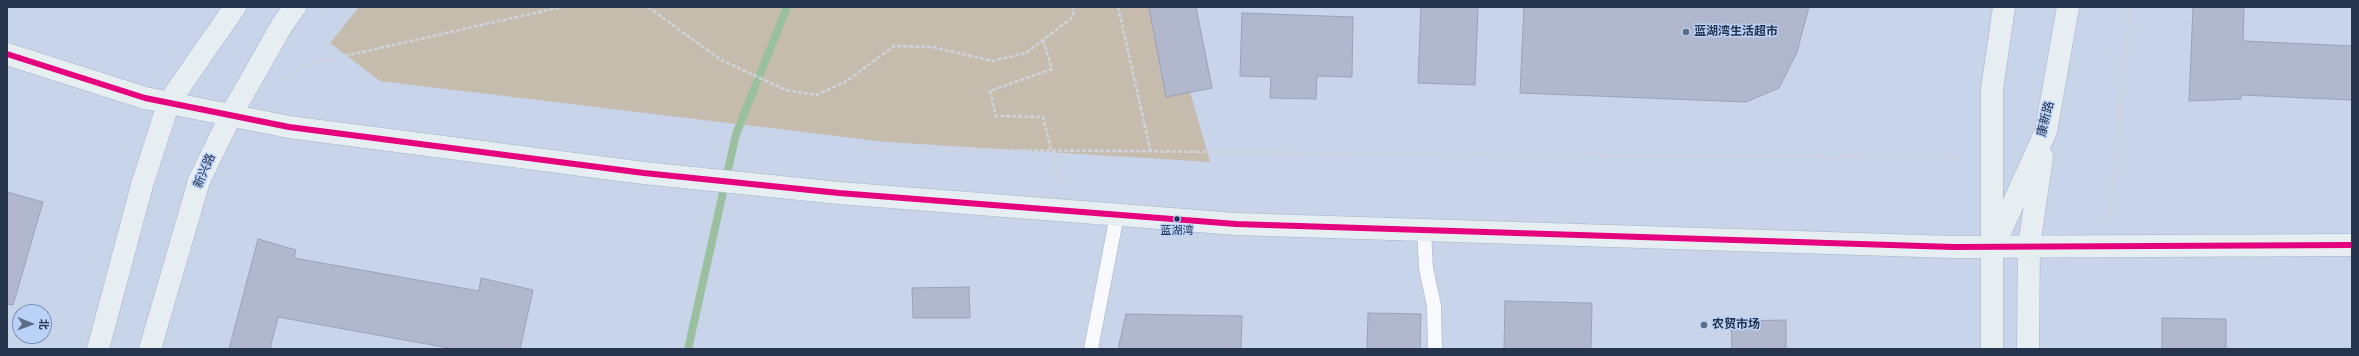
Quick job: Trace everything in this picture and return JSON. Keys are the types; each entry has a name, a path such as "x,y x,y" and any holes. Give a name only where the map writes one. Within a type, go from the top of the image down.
{"street":[{"path":"98,349 142,185 169,102 235,7"},
{"name":"新兴路","path":"150,349 199,181 231,116 282,25 295,7"},
{"path":"1992,349 1994,246 1992,89 2004,7"},
{"name":"康新路","path":"1994,246 2046,131 2068,7"},
{"path":"7,54 145,98 289,127 644,173 839,193 1236,224 1953,247 2352,246"},
{"path":"2028,349 2029,246 2046,131"}],"lane":[{"path":"1091,349 1117,215"},
{"path":"1424,230 1426,268 1434,306 1435,349"}],"path":[{"path":"274,86 305,65 561,7"},
{"path":"648,7 721,60 786,90 816,95 846,81 894,46 932,48 992,61 1026,53 1073,16 1074,7"},
{"path":"1118,7 1151,153"},
{"path":"2106,246 2130,7"},
{"path":"1042,40 1052,69 990,91 996,116 1043,117 1066,211"},
{"path":"866,150 1960,158"}],"shaded area":[{"path":"359,7 1166,7 1210,162 886,142 380,81 330,43"}],"building":[{"path":"1149,7 1196,7 1212,88 1166,97"},
{"path":"1421,7 1478,7 1475,85 1418,83"},
{"path":"1524,7 1809,7 1797,52 1779,88 1746,102 1520,93"},
{"path":"2193,7 2244,7 2243,41 2352,46 2352,100 2241,95 2241,99 2189,101"},
{"path":"1242,13 1353,17 1352,77 1317,76 1316,99 1270,98 1271,77 1240,76"},
{"path":"7,192 43,202 13,304 7,304"},
{"path":"258,239 296,250 294,258 479,291 481,278 533,290 520,349 454,349 278,317 270,349 229,349"},
{"path":"969,287 970,318 913,318 912,288"},
{"path":"1505,301 1592,303 1591,349 1504,349"},
{"path":"1368,313 1421,314 1420,349 1367,349"},
{"path":"1126,314 1242,316 1241,349 1118,349"},
{"path":"2162,318 2226,319 2226,349 2162,349"},
{"path":"1786,320 1786,349 1732,349 1731,321"}],"waterway":[{"path":"688,349 736,134 787,7"}],"transit line":[{"path":"7,54 145,98 289,127 644,173 839,193 1236,224 1953,247 2352,245"}],"place":[{"name":"蓝湖湾生活超市","path":"1686,32"},
{"name":"蓝湖湾","path":"1177,219"},
{"name":"农贸市场","path":"1704,325"}]}
